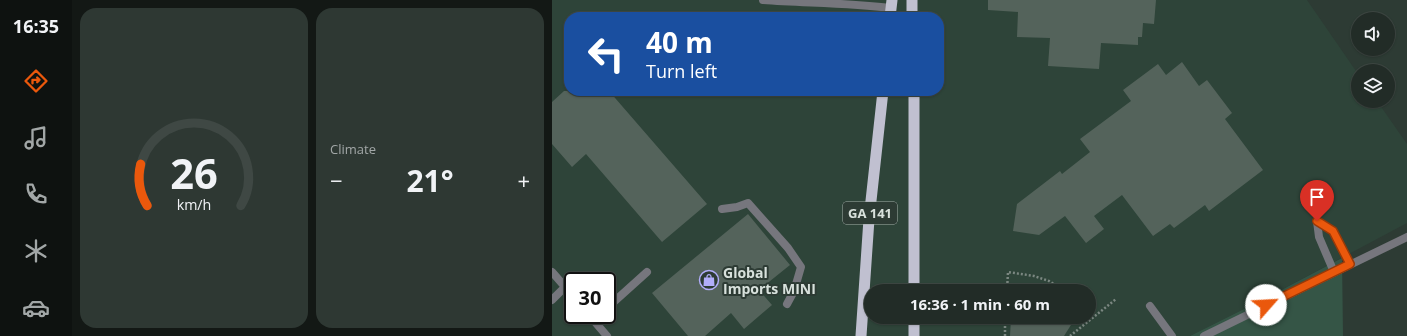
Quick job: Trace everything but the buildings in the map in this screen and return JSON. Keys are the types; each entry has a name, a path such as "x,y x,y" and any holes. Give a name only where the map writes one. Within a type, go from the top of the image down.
{"highway":[{"path":"912,0 912,12"},
{"name":"GA 141","path":"861,336 869,219 881,96"},
{"name":"GA 141","path":"914,96 914,284"},
{"path":"914,324 914,336"}],"street":[{"path":"763,0 858,4 891,8"},
{"path":"722,209 737,207 748,203 788,248 801,267 794,291 787,304"},
{"path":"1334,272 1319,236 1317,221 1333,231 1350,264"},
{"path":"1204,336 1407,237"},
{"path":"552,272 564,285"},
{"path":"616,300 647,272"},
{"path":"552,300 564,287"},
{"path":"1150,306 1172,336"},
{"path":"599,324 607,336"}],"path":[{"path":"1007,284 1008,272 1034,276 1054,284"},
{"path":"1096,315 1116,299"},
{"path":"1005,324 1005,336"},
{"path":"1070,336 1085,324"}],"shaded area":[{"path":"552,0 1307,0 1351,64 1351,108 1382,108 1407,144 1407,223 1268,297 1190,336 552,336"},
{"path":"1342,258 1343,336 1190,336 1268,297"}],"place":[{"name":"Global Imports MINI","path":"709,280"}],"route":[{"path":"1266,305 1350,264 1333,231 1317,221"}]}
